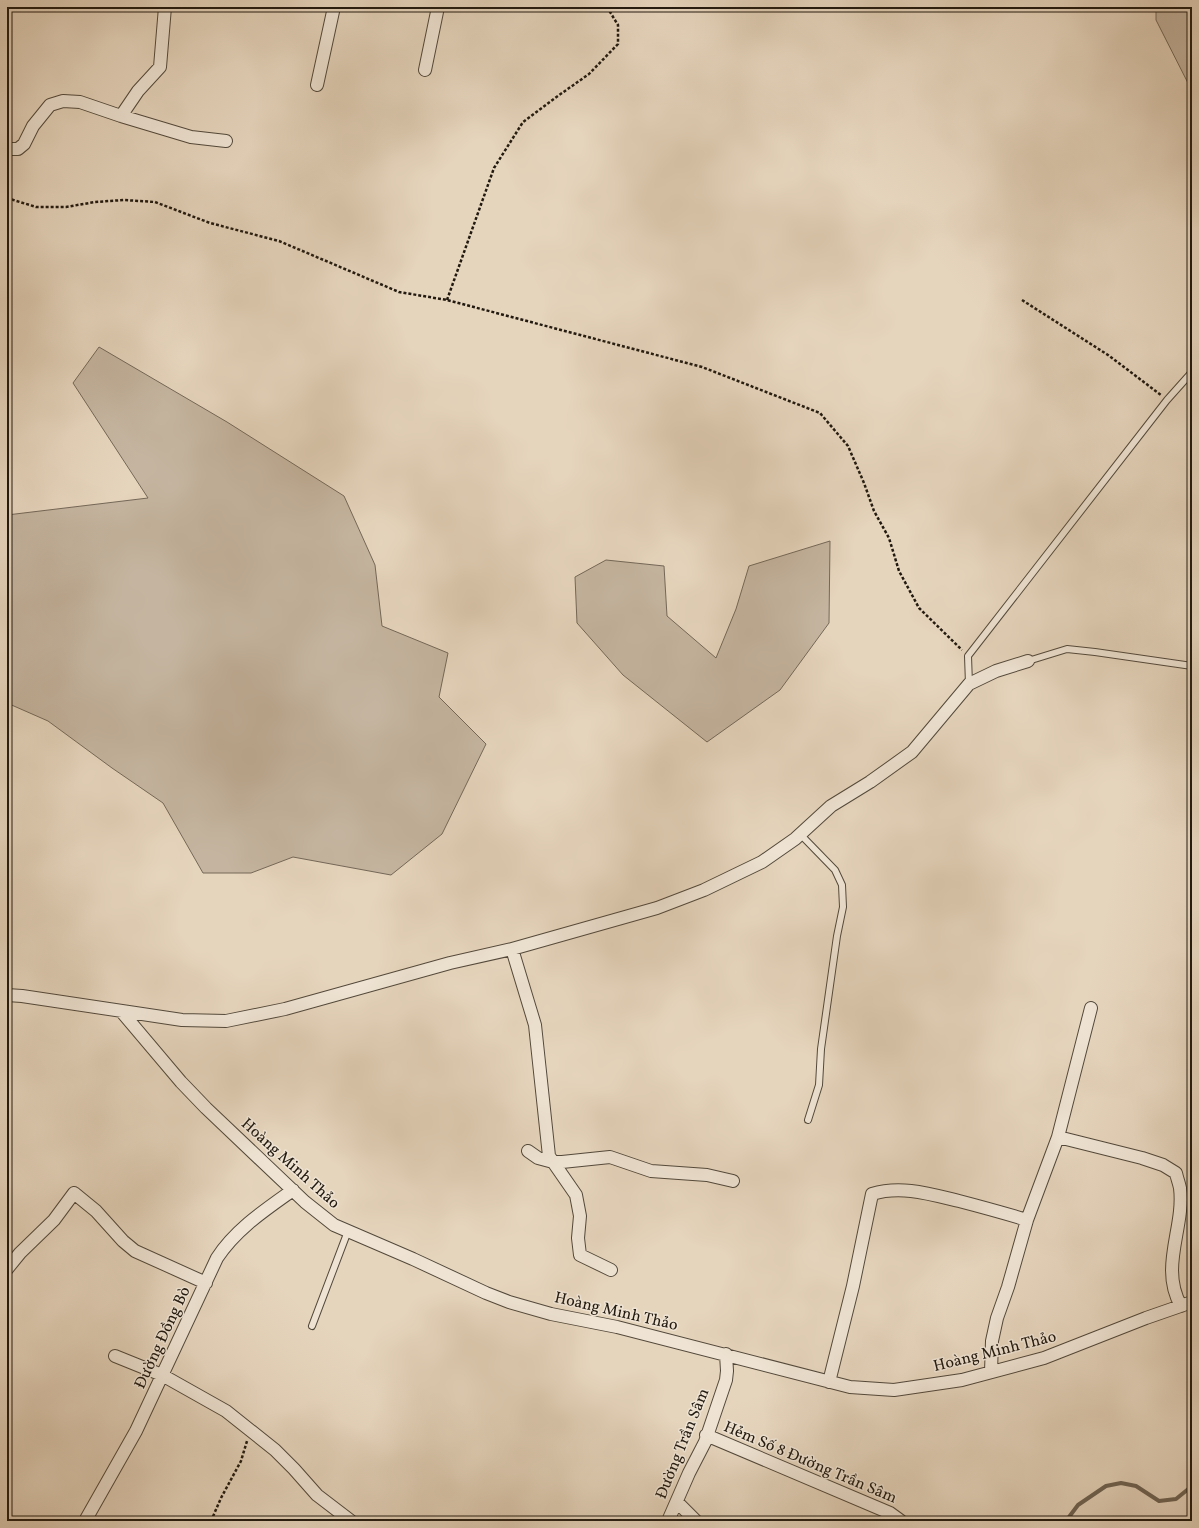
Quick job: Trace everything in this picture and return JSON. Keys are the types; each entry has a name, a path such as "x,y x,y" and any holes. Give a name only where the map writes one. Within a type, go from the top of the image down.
{"street":[{"path":"121,116 138,92 160,67 166,7"},
{"path":"317,85 334,7"},
{"path":"425,70 438,7"},
{"path":"7,149 18,149 24,144 33,126 50,105 63,101 80,102 190,137 226,141"},
{"path":"7,995 182,1020 226,1021 285,1009 450,962 512,949 657,908 704,890 762,862 800,834 831,806 870,782 912,752 969,684 996,671 1028,661"},
{"path":"512,949 535,1025 549,1156 576,1195 580,1216 578,1238 580,1255 611,1270"},
{"path":"991,1372 992,1341 997,1318 1008,1288 1027,1220 1058,1137 1091,1008"},
{"name":"Hoàng Minh Thảo","path":"121,1011 181,1082 293,1190 319,1214 334,1225 486,1294 551,1314 617,1327 850,1387 894,1390 962,1380 1044,1358 1146,1318 1187,1304"},
{"path":"1058,1137 1142,1158 1163,1165 1176,1173 1180,1188 1180,1199 1174,1240 1172,1282 1175,1296 1187,1304"},
{"path":"528,1151 538,1158 552,1162 610,1157 651,1171 707,1174 733,1181"},
{"name":"Đường Đồng Bò","path":"85,1521 153,1399 162,1375 217,1258 226,1244 242,1228 293,1190"},
{"path":"829,1382 853,1286 872,1194 881,1191 898,1190 919,1192 1027,1220"},
{"path":"7,1269 20,1253 54,1220 74,1193 96,1211 123,1241 135,1251 206,1283"},
{"name":"Đường Trần Sâm","path":"668,1521 700,1452 726,1380 726,1354"},
{"path":"115,1356 162,1375 226,1411 284,1458 317,1495 351,1521"},
{"name":"Hẻm Số 8 Đường Trần Sâm","path":"706,1435 890,1513 901,1521"},
{"path":"677,1502 696,1521"}],"lane":[{"path":"969,684 968,656 1167,400 1192,372"},
{"path":"1028,661 1067,649 1192,666"},
{"path":"800,834 835,870 842,885 842,907 821,1049 819,1085 808,1120"},
{"path":"312,1326 348,1231"}],"path":[{"path":"447,300 494,168 522,122 589,74 618,44 618,25 606,7"},
{"path":"7,198 36,207 66,207 95,202 124,200 155,202 210,223 279,241 398,292 447,300 702,367 820,413 848,446 874,510 889,538 899,571 919,608 968,656"},
{"path":"1022,300 1108,355 1167,400"},
{"path":"211,1521 221,1498 241,1461 250,1431"}],"shaded area":[{"path":"1156,7 1192,7 1192,91 1156,20"},
{"path":"99,347 227,422 344,496 375,565 382,626 448,653 439,697 486,744 442,834 391,875 293,857 251,873 203,873 163,803 48,721 7,703 7,515 148,498 73,383"},
{"path":"830,541 829,623 780,690 707,742 623,675 577,623 575,577 606,560 664,566 667,616 716,658 736,609 749,566"}],"waterway":[{"path":"1066,1521 1078,1505 1106,1486 1121,1483 1136,1486 1159,1501 1176,1499 1192,1486"}]}
